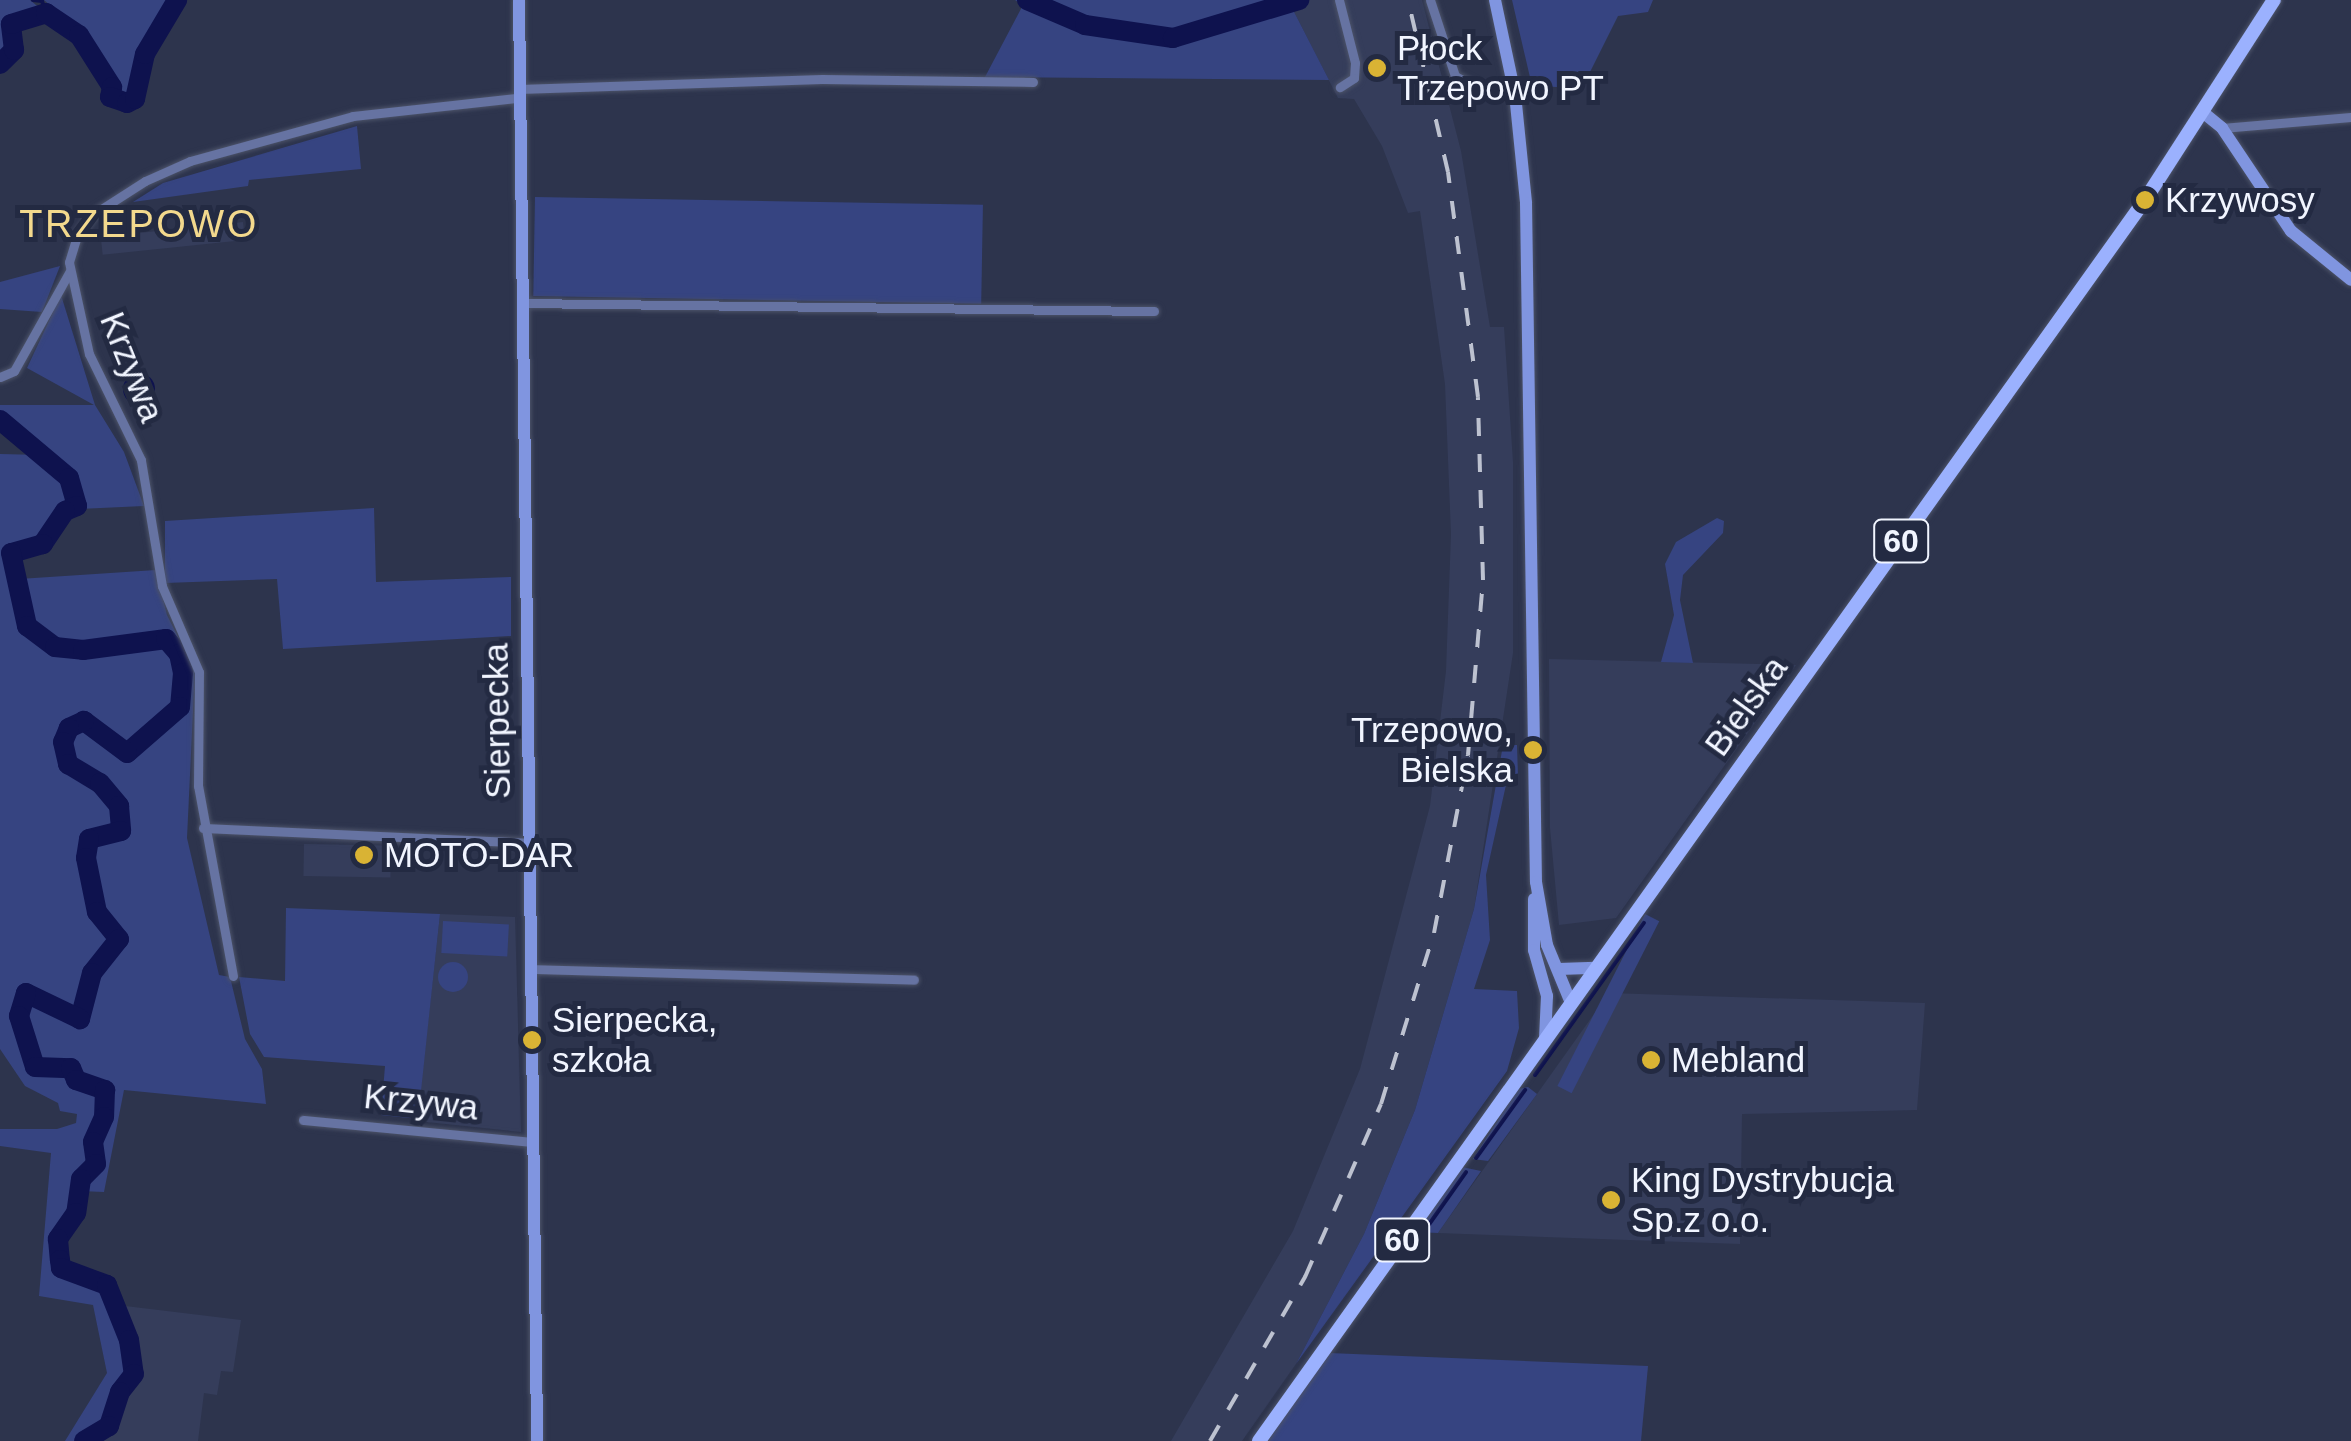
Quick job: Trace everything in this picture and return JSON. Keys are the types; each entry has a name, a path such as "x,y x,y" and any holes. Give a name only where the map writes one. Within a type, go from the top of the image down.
{"main road":[{"name":"Bielska","path":"1258,1441 2205,114 2274,0"}],"street":[{"name":"Sierpecka","path":"519,0 516,93 537,1441"},
{"path":"1338,0 1356,63 1354,78 1340,87"},
{"path":"1430,0 1455,76 1478,88 1515,94"},
{"path":"1494,0 1515,94 1526,203 1534,950 1548,996 1545,1039"},
{"path":"0,376 14,371 70,270 77,234 92,215 190,161 353,116 516,93 822,80 1032,82"},
{"path":"2205,114 2222,128 2291,230 2351,280"},
{"path":"2222,128 2351,117"},
{"name":"Krzywa","path":"70,270 89,354 141,460 162,586 199,672 203,828 233,976"},
{"path":"522,303 1154,311"},
{"path":"203,828 529,843"},
{"path":"1536,882 1547,945 1559,969 1569,1006"},
{"path":"1559,969 1596,968"},
{"path":"531,969 914,980"},
{"path":"1548,996 1569,1006"},
{"name":"Krzywa","path":"303,1120 534,1142"}],"shaded area":[{"path":"0,0 30,0 42,10 10,20 12,49 0,61"},
{"path":"44,0 174,0 142,55 130,100 113,96 80,31"},
{"path":"1015,0 1288,0 1329,80 985,77 1023,5"},
{"path":"1288,0 1422,0 1461,151 1490,327 1504,327 1513,462 1513,653 1474,909 1415,1110 1364,1234 1296,1364 1242,1441 1171,1441 1293,1231 1360,1069 1430,806 1446,671 1451,534 1445,384 1420,211 1408,213 1382,146 1354,99 1338,98"},
{"path":"1512,0 1653,0 1648,12 1618,16 1582,88 1532,86"},
{"path":"357,126 361,169 249,180 248,186 133,202 163,183"},
{"path":"535,197 983,205 981,304 533,296"},
{"path":"243,222 245,240 103,255 101,237"},
{"path":"60,266 42,312 0,309 0,282"},
{"path":"61,295 95,405 124,452 144,506 79,509 71,477 0,415 0,405 94,405 27,368"},
{"path":"139,373 150,378 155,389 150,400 139,405 128,400 123,389 128,378"},
{"path":"0,454 42,455 68,480 74,505 61,510 41,541 9,552 25,629 54,649 82,654 164,643 180,666 176,707 127,752 100,725 83,719 69,726 61,742 73,773 98,785 116,807 118,831 87,838 85,860 94,914 116,940 89,972 80,1016 29,991 22,993 17,1016 33,1069 69,1071 74,1081 103,1091 91,1142 93,1163 79,1179 74,1211 57,1239 56,1261 60,1270 107,1290 128,1341 132,1373 113,1398 105,1425 93,1425 76,1441 65,1441 107,1373 93,1305 39,1296 51,1153 0,1146 0,1129 57,1129 76,1123 77,1114 60,1111 58,1103 25,1086 0,1049"},
{"path":"374,508 376,582 511,577 511,636 283,649 277,579 165,583 165,521"},
{"path":"1717,518 1724,521 1723,533 1683,575 1680,600 1693,663 1661,662 1674,615 1665,564 1676,542"},
{"path":"156,570 167,615 195,670 187,838 219,975 230,977 245,1039 262,1069 266,1104 124,1090 104,1192 80,1191 98,1165 94,1143 107,1118 107,1088 83,1080 72,1065 36,1065 21,1012 28,995 85,1020 98,966 120,941 113,923 100,914 87,859 91,840 124,829 122,808 101,782 74,768 67,743 71,730 88,725 128,756 183,707 186,673 166,635 82,648 35,631 19,579"},
{"path":"1549,659 1796,665 1616,918 1559,925 1550,828"},
{"path":"1503,745 1517,745 1518,776 1508,776 1486,875 1490,940 1474,989 1517,991 1519,1028 1507,1071 1296,1364 1364,1234 1415,1110 1474,909"},
{"path":"304,844 391,846 390,878 303,876"},
{"path":"286,908 440,914 418,1119 381,1115 385,1066 264,1057 250,1034 239,977 285,981"},
{"path":"440,914 515,917 521,1132 417,1121"},
{"path":"1645,914 1659,921 1572,1093 1557,1086"},
{"path":"443,921 509,924 507,956 441,953"},
{"path":"453,962 467,971 468,977 459,991 453,992 439,983 438,977 447,963"},
{"path":"1609,993 1925,1003 1917,1110 1742,1114 1740,1244 1438,1233"},
{"path":"1528,1087 1537,1094 1488,1161 1473,1159 1518,1089"},
{"path":"1462,1167 1481,1171 1438,1233 1417,1232"},
{"path":"117,1305 241,1320 233,1372 221,1371 217,1395 204,1393 198,1441 91,1441 110,1431 137,1377"},
{"path":"1329,1353 1648,1366 1641,1441 1268,1441"}],"waterway":[{"path":"33,0 42,1 46,13"},
{"path":"0,64 14,50 11,24 46,13 79,35 112,87 110,97 127,103 135,99 145,54 177,0"},
{"path":"1027,0 1085,25 1173,38 1299,0"},
{"path":"0,420 69,478 77,506 65,511 43,544 11,553 27,626 55,647 83,650 166,639 179,654 183,673 180,707 127,753 84,721 69,728 63,742 68,764 100,783 119,806 121,831 89,839 86,858 97,912 119,939 92,973 80,1019 26,993 19,1016 35,1067 71,1068 76,1080 105,1090 104,1117 93,1142 96,1164 81,1179 76,1213 58,1239 60,1260 61,1268 107,1285 129,1340 134,1374 120,1392 109,1426 84,1441"},
{"path":"1535,1075 1644,923"},
{"path":"1476,1158 1525,1090"},
{"path":"1425,1230 1466,1172"}],"railway":[{"path":"1210,1441 1305,1277 1381,1104 1434,933 1468,755 1483,580 1478,397 1448,172 1408,0"}],"place":[{"name":"Płock Trzepowo PT","path":"1377,68"},
{"name":"Krzywosy","path":"2145,200"},
{"name":"Trzepowo, Bielska","path":"1533,750"},
{"name":"MOTO-DAR","path":"364,855"},
{"name":"Sierpecka, szkoła","path":"532,1040"},
{"name":"Mebland","path":"1651,1060"},
{"name":"King Dystrybucja Sp.z o.o.","path":"1611,1200"}],"district":[{"name":"TRZEPOWO","path":"139,225"}]}
